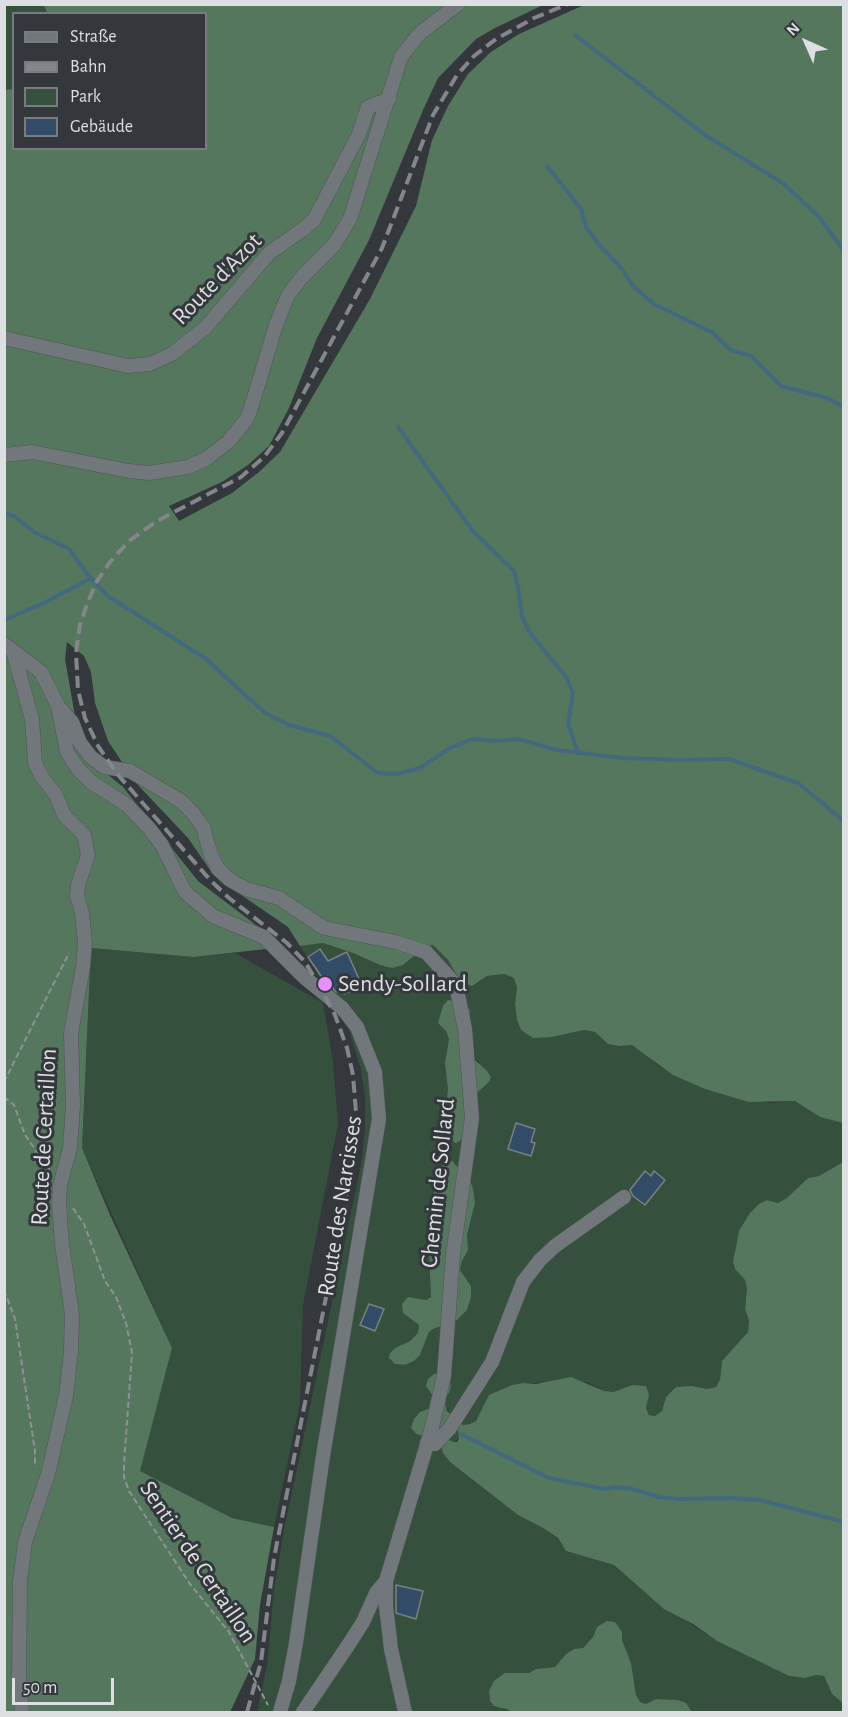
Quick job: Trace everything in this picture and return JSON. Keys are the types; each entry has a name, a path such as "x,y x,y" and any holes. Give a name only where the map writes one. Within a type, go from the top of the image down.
{"street":[{"path":"4,455 32,452 148,473 188,467 206,459 229,441 246,420 250,411 276,325 288,295 302,277 334,245 350,219 401,57 428,26 458,4"},
{"name":"Route d'Azot","path":"4,338 128,366 150,364 172,354 206,327 269,253 314,220 358,134 368,107 388,99"},
{"name":"Route des Narcisses","path":"9,648 41,672 58,706 67,752 78,769 91,782 127,805 150,828 162,845 185,892 213,916 264,937 304,977 342,1008 357,1027 375,1072 379,1119 323,1456 296,1643 280,1713"},
{"name":"Route de Certaillon","path":"9,648 32,719 35,763 42,777 56,795 64,814 84,835 88,855 78,885 77,896 82,912 84,951 78,1002 71,1033 73,1106 70,1148 60,1189 62,1244 72,1314 71,1351 66,1396 48,1474 25,1542 20,1582 19,1676 22,1713"},
{"name":"Chemin de Sollard","path":"58,706 72,722 80,743 91,757 104,767 130,771 181,801 193,813 203,828 211,855 218,868 230,880 246,889 279,898 324,928 396,942 426,952 456,985 465,1029 472,1118 453,1255 444,1376 427,1443 386,1581 386,1606 391,1649 405,1713"},
{"path":"427,1443 435,1444 450,1428 492,1362 523,1282 555,1246 624,1197"},
{"path":"303,1713 363,1622 376,1593 386,1581"}],"path":[{"path":"4,1082 73,947"},
{"name":"Sentier de Certaillon","path":"4,1097 14,1106 25,1135 49,1166 60,1189 84,1224 105,1281 116,1298 126,1323 132,1353 124,1464 124,1477 129,1491 190,1584 229,1632 267,1702 270,1712"},
{"path":"4,1290 15,1319 35,1451 35,1470"}],"green space":[{"path":"5,5 44,5 47,12 12,12 12,90 5,90"},
{"path":"44,5 543,5 476,39 438,78 369,240 317,338 289,408 269,446 248,465 222,482 169,506 179,521 232,493 280,452 370,299 416,206 432,140 448,106 468,74 491,52 519,34 584,5 843,5 843,1123 820,1117 795,1101 749,1102 705,1089 673,1075 632,1045 608,1044 595,1032 584,1030 552,1037 533,1038 521,1030 517,1020 515,1004 517,988 514,978 504,974 487,976 472,986 461,983 448,960 433,945 425,947 403,965 392,968 323,943 300,946 288,927 231,888 210,870 188,838 136,783 108,741 95,703 91,672 84,656 67,642 65,659 75,716 90,748 107,774 123,787 198,881 285,947 193,957 91,948 82,1148 110,1215 172,1348 140,1471 232,1518 274,1527 260,1605 255,1659 230,1712 5,1712 5,90 12,89 12,150 207,150 207,12 47,12"},
{"path":"323,943 380,965 403,965 425,947 433,945 448,960 461,983 472,986 487,976 504,974 514,978 517,988 515,1004 517,1020 521,1030 552,1037 584,1030 595,1032 608,1044 632,1045 659,1066 705,1089 769,1103 795,1101 820,1117 843,1123 843,1162 819,1176 808,1178 787,1198 778,1203 767,1200 739,1231 733,1262 735,1269 745,1280 747,1288 745,1309 749,1321 748,1332 722,1361 720,1380 716,1387 707,1389 692,1386 666,1397 662,1411 655,1416 649,1415 646,1408 649,1395 620,1389 613,1392 604,1391 587,1382 523,1383 512,1385 476,1421 463,1425 452,1417 444,1403 426,1386 434,1399 433,1407 420,1412 458,1430 459,1439 453,1443 450,1462 518,1515 558,1539 566,1551 614,1565 650,1597 717,1641 789,1676 805,1678 816,1675 824,1676 832,1694 843,1703 843,1712 692,1712 689,1708 656,1699 646,1704 640,1702 636,1695 631,1663 622,1640 622,1632 597,1627 593,1637 583,1648 574,1649 566,1654 555,1667 536,1669 529,1673 505,1673 503,1710 511,1712 257,1712 267,1666 274,1590 284,1530 361,1165 365,1130 365,1097 361,1069 348,1027 300,946","holes":["446,1031 460,1036 461,1047 478,1061 489,1082 475,1097 448,1100 445,1063 449,1039","437,1176 475,1203 467,1235 468,1250 460,1270 471,1286 457,1320 429,1332 420,1355 414,1361 405,1365 395,1364 390,1359 390,1353 418,1334 419,1325 403,1313 408,1297 426,1300 431,1297 429,1250 433,1239 438,1234 439,1227 435,1221 431,1204"]},
{"path":"91,948 193,957 235,953 323,1003 333,1061 338,1124 303,1305 300,1403 274,1527 232,1518 139,1471 172,1348 82,1148"},
{"path":"448,1000 464,1003 470,1010 469,1023 460,1036 459,1042 461,1047 491,1077 475,1097 466,1132 456,1143 449,1139 444,1129 448,1090 445,1063 449,1039 446,1031 438,1023 443,1006"},
{"path":"447,1161 452,1161 470,1180 473,1189 475,1203 467,1235 468,1250 460,1270 471,1286 471,1297 467,1310 457,1320 429,1332 420,1355 414,1361 405,1365 395,1364 389,1358 390,1353 410,1341 418,1333 419,1325 403,1313 402,1304 408,1297 426,1300 431,1297 429,1250 433,1239 438,1234 439,1227 431,1204 440,1167"},
{"path":"843,1162 843,1703 832,1694 824,1676 816,1675 805,1678 789,1676 717,1641 693,1624 664,1609 614,1565 566,1551 558,1538 518,1515 450,1462 443,1453 441,1444 446,1438 457,1442 458,1430 455,1428 424,1436 416,1434 411,1428 420,1412 433,1407 434,1398 426,1386 428,1379 440,1373 449,1380 451,1386 444,1398 447,1411 463,1425 476,1421 489,1395 523,1383 536,1384 571,1377 604,1391 613,1392 633,1385 646,1386 649,1395 646,1408 649,1415 655,1416 662,1411 666,1397 676,1387 692,1386 707,1389 716,1387 720,1380 722,1361 748,1332 749,1321 745,1309 747,1288 745,1280 735,1269 733,1262 739,1231 750,1213 759,1204 767,1200 778,1203 787,1198 808,1178 819,1176"},
{"path":"607,1621 615,1622 622,1632 622,1640 631,1663 636,1695 640,1702 646,1704 656,1699 678,1700 686,1703 692,1712 511,1712 494,1706 490,1701 489,1691 494,1681 505,1673 529,1673 536,1669 555,1667 566,1654 574,1649 583,1648 593,1637 597,1627"}],"building":[{"path":"320,949 328,961 347,952 362,986 344,994 342,989 336,992 328,976 323,979 308,957"},
{"path":"516,1123 535,1129 531,1142 535,1143 531,1156 508,1149"},
{"path":"645,1171 651,1176 654,1171 665,1180 645,1205 633,1196 630,1190"},
{"path":"369,1304 384,1309 375,1331 360,1325"},
{"path":"396,1585 423,1591 416,1619 396,1613"}],"waterway":[{"path":"575,35 705,135 784,184 820,218 844,251"},
{"path":"547,166 581,209 586,227 600,246 621,268 634,287 654,304 713,333 731,350 751,356 781,386 827,398 844,407"},
{"path":"398,427 472,530 514,571 522,617 530,633 566,677 573,693 568,724 578,753"},
{"path":"4,513 14,516 34,532 69,549 88,575 108,596 206,659 265,713 289,725 330,736 378,773 397,774 420,768 450,748 472,739 494,741 518,739 557,750 622,758 729,759 798,783 844,821"},
{"path":"4,620 44,603 91,578"},
{"path":"461,1434 549,1478 604,1489 617,1487 632,1489 659,1497 678,1499 760,1500 844,1522"}],"railway":[{"path":"247,1712 261,1662 274,1558 352,1167 357,1125 353,1075 347,1048 335,1015 305,962 287,943 211,881 119,776 98,746 85,718 78,690 76,653 80,625 97,581 129,541 157,521 241,477 264,457 282,433 382,248 433,115 457,75 474,56 496,39 534,18 568,4"}],"place":[{"name":"Sendy-Sollard","path":"325,984"}]}
